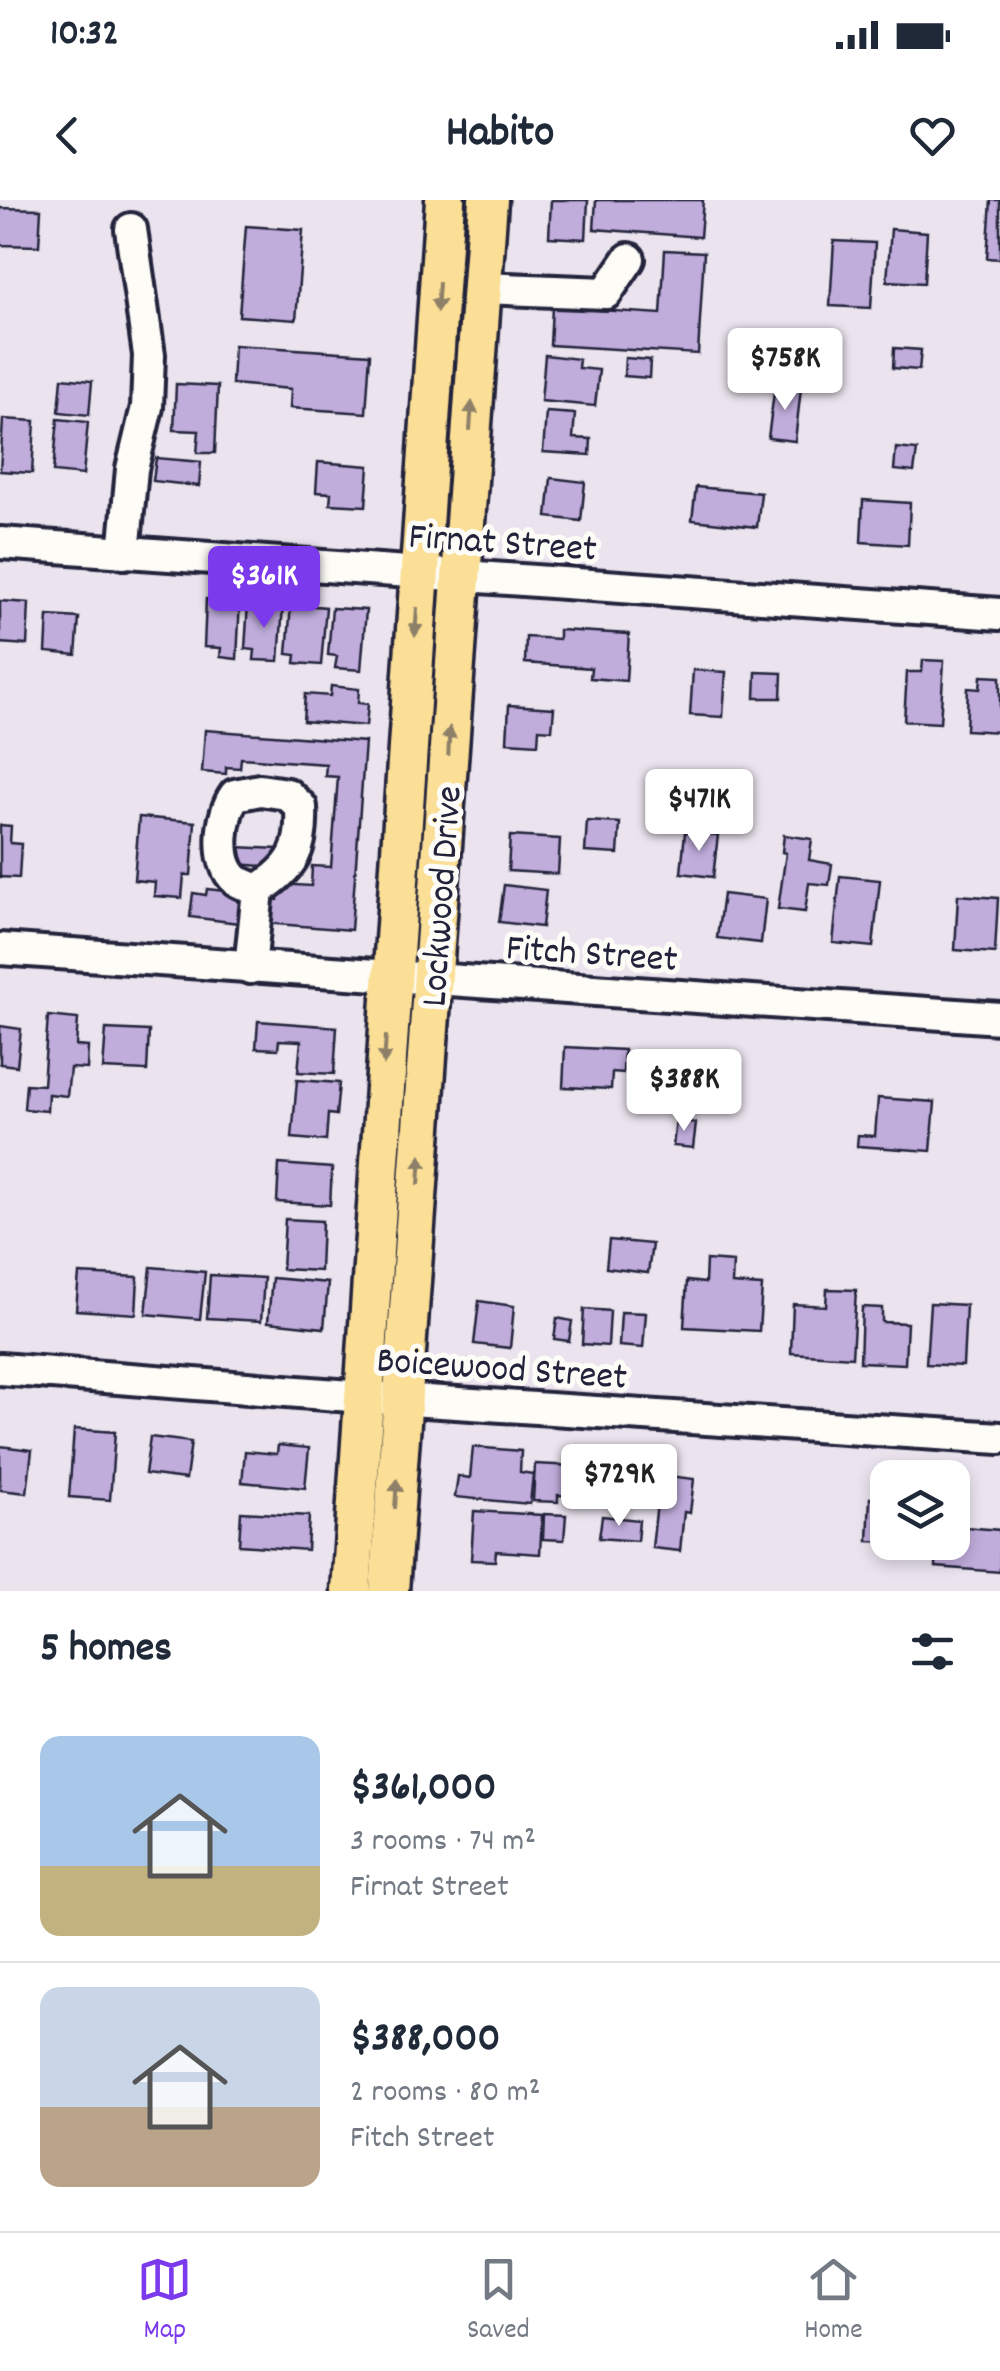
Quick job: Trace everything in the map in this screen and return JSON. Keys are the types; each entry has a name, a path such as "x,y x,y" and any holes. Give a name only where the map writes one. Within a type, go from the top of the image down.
{"main road":[{"name":"Lockwood Drive","path":"351,1591 445,200"},
{"name":"Lockwood Drive","path":"390,1591 488,200"}],"street":[{"path":"124,552 132,470 148,407 149,355 132,229"},
{"path":"481,288 606,293 629,259"},
{"name":"Firnat Street","path":"0,543 1000,614"},
{"path":"250,968 258,890"},
{"name":"Fitch Street","path":"0,950 1000,1018"},
{"name":"Boicewood Street","path":"0,1369 1000,1438"}],"building":[{"path":"551,200 588,200 586,239 549,237"},
{"path":"596,200 703,200 700,237 594,229"},
{"path":"991,200 1000,200 1000,259 987,258"},
{"path":"0,208 41,209 39,246 0,245"},
{"path":"246,226 303,230 296,320 239,316"},
{"path":"891,229 927,232 924,283 887,281"},
{"path":"834,241 875,243 871,308 830,306"},
{"path":"665,250 704,252 698,354 550,345 552,307 661,314"},
{"path":"234,345 370,354 366,413 290,408 291,389 232,384"},
{"path":"894,348 921,350 919,370 893,368"},
{"path":"545,355 579,359 578,368 599,370 595,406 541,401"},
{"path":"625,358 650,360 649,378 624,376"},
{"path":"62,378 92,381 89,415 59,412"},
{"path":"176,384 218,386 215,453 197,453 199,431 174,430"},
{"path":"775,385 801,388 795,441 768,438"},
{"path":"546,412 575,414 573,438 591,439 590,455 543,452"},
{"path":"3,419 35,421 32,473 0,471"},
{"path":"58,419 88,422 83,475 53,472"},
{"path":"896,448 917,450 914,472 894,470"},
{"path":"156,458 201,462 199,486 153,481"},
{"path":"318,462 369,466 366,506 330,504 331,493 316,492"},
{"path":"551,478 585,482 581,521 547,517"},
{"path":"696,487 761,493 757,527 692,520"},
{"path":"863,500 910,503 908,545 861,542"},
{"path":"206,599 240,600 237,659 220,657 221,648 204,647"},
{"path":"0,601 29,603 27,645 0,643"},
{"path":"248,603 283,605 279,661 254,660 255,650 245,649"},
{"path":"291,604 326,607 321,665 295,663 296,655 287,654"},
{"path":"332,608 366,610 361,670 335,668 337,656 328,655"},
{"path":"48,616 79,618 76,655 46,652"},
{"path":"559,630 629,634 626,681 590,678 591,668 525,663 526,637 559,639"},
{"path":"923,660 944,661 940,723 904,721 907,672 922,672"},
{"path":"693,670 726,672 723,717 690,715"},
{"path":"756,672 782,673 781,698 755,698"},
{"path":"981,676 1000,677 1000,732 966,730 968,688 980,689"},
{"path":"331,686 359,689 358,703 368,704 366,726 303,721 305,694 330,696"},
{"path":"509,705 554,708 552,730 539,729 538,744 507,742"},
{"path":"205,730 365,742 351,930 265,923 267,899 278,900 279,884 311,886 312,866 331,867 338,777 325,776 326,764 241,758 240,768 226,767 226,774 202,772"},
{"path":"139,817 195,822 191,875 184,875 182,898 154,896 155,882 134,880"},
{"path":"587,821 620,823 618,854 585,852"},
{"path":"0,825 11,826 10,843 21,844 19,878 0,877"},
{"path":"685,832 718,835 713,877 681,873"},
{"path":"784,835 812,839 809,860 832,864 829,885 809,883 805,912 778,909 786,853 782,852"},
{"path":"510,836 560,839 558,874 508,871"},
{"path":"236,847 278,849 278,867 235,864"},
{"path":"840,876 880,880 873,947 833,943"},
{"path":"504,885 546,890 542,927 499,922"},
{"path":"207,889 243,893 239,923 190,917 193,893 206,895"},
{"path":"723,894 766,899 761,943 717,938"},
{"path":"958,895 998,898 995,953 955,950"},
{"path":"48,1016 78,1019 76,1046 88,1047 87,1069 70,1068 67,1096 48,1094 47,1111 24,1109 26,1084 43,1085"},
{"path":"258,1021 337,1027 334,1074 298,1072 301,1041 279,1040 278,1049 256,1048"},
{"path":"0,1026 21,1029 17,1066 0,1064"},
{"path":"106,1029 149,1031 147,1071 103,1069"},
{"path":"565,1047 624,1050 623,1073 612,1072 611,1089 563,1087"},
{"path":"690,1060 740,1063 737,1106 688,1102"},
{"path":"297,1080 339,1083 336,1115 328,1114 326,1141 292,1138"},
{"path":"878,1098 935,1102 931,1151 857,1146 858,1135 875,1136"},
{"path":"676,1120 696,1123 693,1148 673,1146"},
{"path":"279,1164 332,1168 330,1205 277,1202"},
{"path":"285,1219 322,1221 320,1271 282,1269"},
{"path":"609,1240 652,1244 648,1273 606,1268"},
{"path":"706,1260 733,1262 732,1284 762,1286 759,1331 684,1327 687,1281 705,1283"},
{"path":"151,1267 205,1272 200,1319 146,1314"},
{"path":"79,1274 138,1277 136,1314 76,1310"},
{"path":"210,1275 264,1278 261,1321 207,1318"},
{"path":"272,1278 328,1283 324,1328 268,1322"},
{"path":"827,1289 856,1290 852,1357 791,1353 793,1304 826,1306"},
{"path":"479,1301 514,1306 510,1348 474,1344"},
{"path":"930,1303 966,1305 963,1366 926,1364"},
{"path":"862,1307 882,1308 882,1322 907,1323 905,1364 860,1362"},
{"path":"584,1309 610,1311 608,1346 582,1344"},
{"path":"621,1312 646,1313 643,1348 619,1346"},
{"path":"557,1318 572,1321 569,1341 554,1339"},
{"path":"74,1429 115,1432 110,1500 69,1497"},
{"path":"150,1437 191,1442 186,1479 145,1474"},
{"path":"278,1445 309,1448 305,1488 242,1482 245,1451 277,1454"},
{"path":"0,1446 32,1450 27,1493 0,1490"},
{"path":"473,1447 521,1451 520,1472 533,1474 530,1504 455,1497 458,1476 470,1478"},
{"path":"591,1451 607,1452 606,1459 633,1461 630,1507 587,1504"},
{"path":"535,1464 575,1466 573,1496 558,1495 558,1502 533,1501"},
{"path":"660,1475 694,1479 690,1513 684,1512 680,1551 652,1548"},
{"path":"474,1511 542,1515 540,1554 496,1551 495,1561 471,1560"},
{"path":"241,1512 309,1516 307,1550 239,1545"},
{"path":"544,1514 566,1515 564,1540 543,1539"},
{"path":"602,1516 639,1520 637,1541 599,1538"},
{"path":"970,1528 1000,1530 1000,1572 936,1567 936,1560 970,1560"}]}
